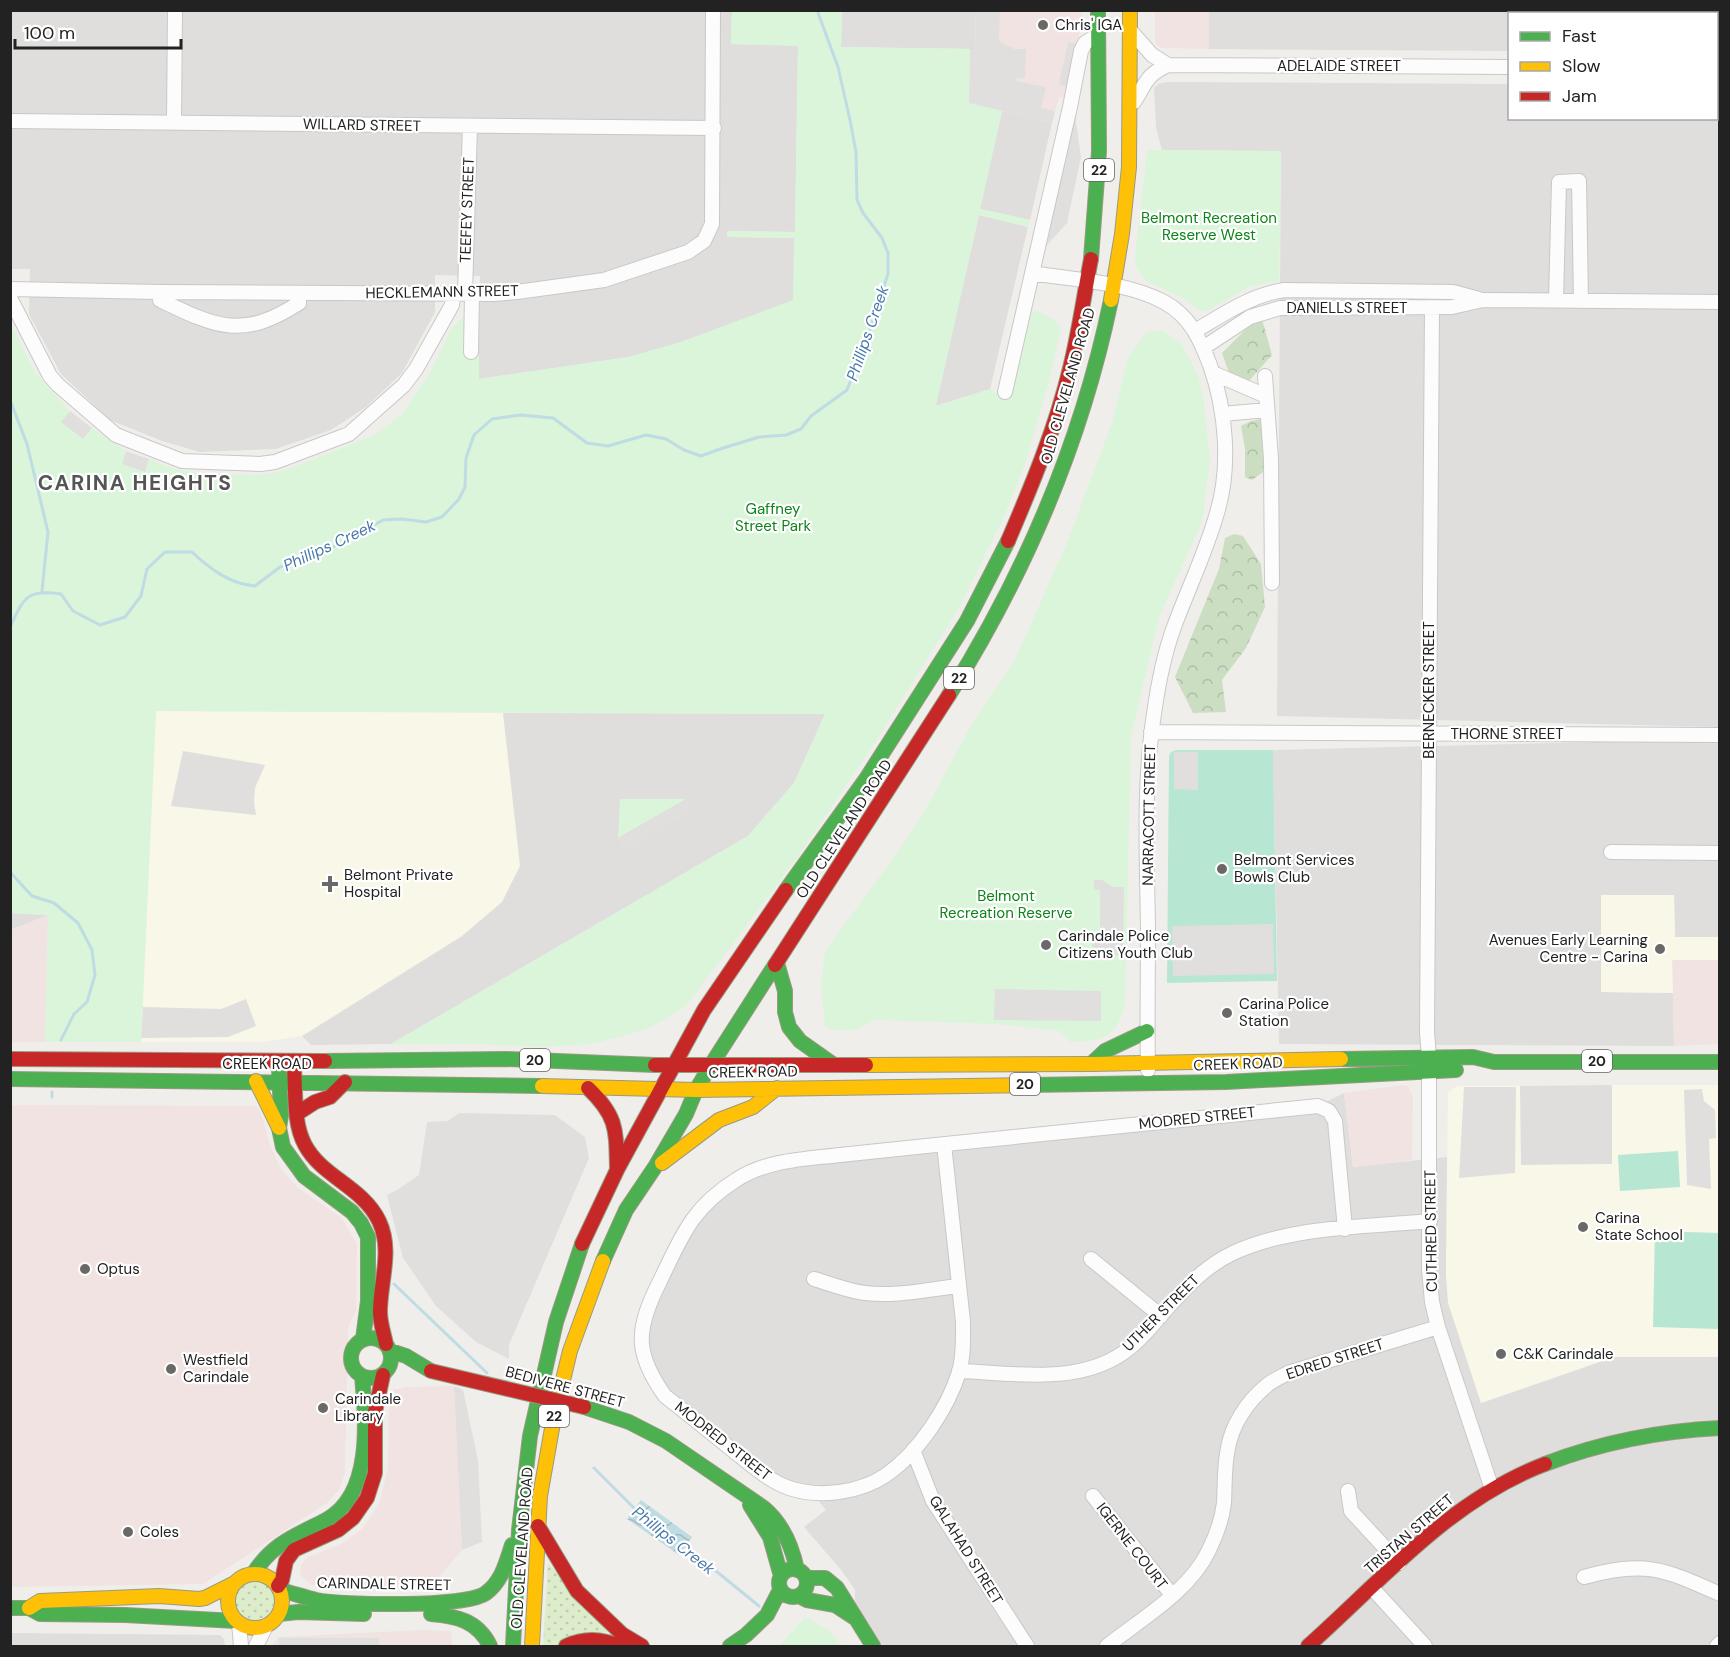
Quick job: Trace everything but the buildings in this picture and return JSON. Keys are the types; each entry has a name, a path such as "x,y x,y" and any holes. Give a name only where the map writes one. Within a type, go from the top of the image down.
{"main road":[{"name":"OLD CLEVELAND ROAD","path":"513,1647 519,1530 530,1436 556,1322 591,1222 704,1010 866,779 948,652 986,586 1028,496 1050,435 1074,351 1093,249 1098,185 1098,10"},
{"name":"OLD CLEVELAND ROAD","path":"532,1647 538,1526 546,1456 570,1351 610,1243 626,1210 655,1167 686,1114 696,1090 711,1065 883,801 973,655 1013,580 1067,452 1094,365 1113,287 1128,173 1131,106 1130,10"},
{"path":"777,963 785,991 784,1012 789,1027 800,1041 834,1065"},
{"path":"1091,1064 1105,1051 1147,1031"},
{"name":"CREEK ROAD","path":"10,1059 293,1062 496,1059 673,1066 1091,1064 1429,1057 1473,1057 1494,1062 1718,1060"},
{"path":"279,1062 281,1115 279,1128"},
{"path":"253,1574 269,1551 288,1537 332,1517 350,1500 355,1491 361,1468 364,1393 362,1376 351,1360 354,1347 363,1339 374,1314 386,1248 382,1229 371,1208 356,1191 327,1170 309,1152 302,1138 293,1062"},
{"name":"CREEK ROAD","path":"10,1079 296,1081 696,1090 1265,1081 1472,1069 1494,1062"},
{"path":"256,1081 279,1128 283,1147 296,1167 352,1212 361,1222 368,1237 374,1314 388,1347 391,1363 376,1402 375,1473 367,1498 353,1518 338,1530 294,1550 286,1561 279,1588"},
{"path":"298,1113 308,1105 330,1097 345,1082"},
{"path":"588,1088 605,1105 612,1120 617,1170"},
{"path":"655,1167 719,1120 753,1107 777,1088"},
{"path":"363,1339 375,1338 388,1347"},
{"name":"BEDIVERE STREET","path":"388,1347 431,1371"},
{"name":"BEDIVERE STREET","path":"386,1372 431,1371 606,1413 654,1433 684,1451 770,1513 777,1520 787,1539 801,1574"},
{"path":"362,1376 372,1378 386,1372"},
{"name":"TRISTAN STREET","path":"1308,1647 1442,1524 1492,1490 1550,1461 1588,1447 1641,1434 1686,1428 1719,1428"},
{"name":"BEDIVERE STREET","path":"742,1494 770,1537 780,1583"},
{"path":"538,1526 577,1591 622,1634 642,1647"},
{"name":"CARINDALE STREET","path":"279,1588 316,1600 355,1603 446,1603 471,1600 485,1594 498,1581 519,1530"},
{"path":"730,1647 767,1615 788,1570 832,1583 845,1598 873,1647"},
{"path":"10,1608 29,1608 40,1614 137,1616 238,1622 252,1628 266,1626 279,1614 282,1598 279,1588 267,1576 253,1574 244,1576 233,1584 199,1599 159,1596 40,1601 29,1608"},
{"path":"786,1613 805,1590 801,1574"},
{"path":"780,1583 786,1596 835,1605 855,1618"},
{"path":"233,1584 228,1605 238,1622"},
{"name":"CARINDALE STREET","path":"279,1614 298,1612 452,1615 476,1626 490,1647"},
{"path":"566,1647 577,1641 593,1639 620,1647"}],"street":[{"path":"174,122 175,10"},
{"name":"HECKLEMANN STREET","path":"10,289 299,293 517,292 604,280 688,252 704,241 712,224 713,10"},
{"path":"1130,30 1152,55 1167,65 1147,78 1131,106"},
{"path":"1005,392 1083,46 1098,35"},
{"name":"ADELAIDE STREET","path":"1167,65 1508,67"},
{"name":"WILLARD STREET","path":"10,121 714,128"},
{"name":"TEEFEY STREET","path":"470,126 464,293 471,352"},
{"path":"1556,301 1559,182 1579,181 1581,301"},
{"path":"1032,273 1149,295 1166,303 1184,316 1195,330 1203,348"},
{"name":"DANIELLS STREET","path":"1195,330 1240,304 1261,295 1284,290 1453,292 1483,300"},
{"path":"159,292 160,300 201,320 218,325 238,326 262,321 287,310 299,303 299,293"},
{"path":"10,298 50,376 116,435 182,461 260,464 275,462 340,438 356,428 404,386 452,305 464,293"},
{"name":"DANIELLS STREET","path":"1203,348 1250,317 1280,308 1452,307 1483,300 1719,302"},
{"name":"BERNECKER STREET","path":"1429,1072 1427,1032 1432,307"},
{"name":"NARRACOTT STREET","path":"1148,1083 1147,812 1151,732 1155,702 1173,629 1218,510 1225,448 1222,414 1213,373 1203,348"},
{"path":"1213,373 1266,403"},
{"path":"1265,376 1271,459 1272,583"},
{"path":"1222,414 1266,403"},
{"name":"THORNE STREET","path":"1151,732 1719,735"},
{"path":"1611,852 1719,853"},
{"name":"CUTHRED STREET","path":"1429,1072 1429,1269 1432,1302 1438,1327 1492,1490"},
{"name":"MODRED STREET","path":"944,1144 963,1322 963,1345 959,1371 940,1414 900,1465 884,1477 863,1486 836,1492 812,1492 789,1488 768,1478 665,1396 652,1379 641,1342 645,1310 688,1225 700,1208 737,1178 763,1167 795,1160 944,1144 1318,1106 1329,1111 1335,1121 1345,1229"},
{"name":"UTHER STREET","path":"959,1371 1058,1375 1082,1371 1124,1353 1142,1337 1205,1269 1257,1242 1293,1233 1430,1221"},
{"path":"1091,1259 1161,1316"},
{"path":"814,1279 844,1289 866,1293 959,1286"},
{"name":"EDRED STREET","path":"1107,1647 1196,1573 1209,1552 1218,1529 1223,1506 1228,1448 1237,1422 1251,1401 1266,1385 1288,1373 1438,1327"},
{"name":"GALAHAD STREET","path":"913,1450 933,1501 1027,1647"},
{"path":"1348,1491 1351,1511 1399,1563"},
{"name":"IGERNE COURT","path":"1093,1496 1172,1595"},
{"path":"1584,1577 1631,1567 1655,1569 1675,1574 1719,1594"},
{"path":"1372,1588 1425,1647"},
{"path":"238,1622 241,1647"},
{"path":"256,1647 266,1626"},
{"path":"1717,1647 1719,1642"}],"shaded area":[{"path":"10,11 732,11 731,44 798,45 795,232 728,231 727,237 795,238 794,300 681,342 629,357 478,379 480,276 435,275 435,312 402,373 366,407 331,430 276,449 200,452 162,441 110,420 61,374 29,314 30,269 11,269"},
{"path":"842,11 976,11 975,49 841,47"},
{"path":"976,11 1082,11 1078,44 1066,98 1059,97 1052,123 975,49"},
{"path":"976,11 1000,11 999,41 1014,49 1026,49 1025,78 1017,78 1016,81 1046,87 1041,108 1055,111 1052,123 969,103 970,49 975,49"},
{"path":"1155,11 1209,11 1209,49 1160,48 1155,42"},
{"path":"1209,11 1719,11 1719,53 1718,12 1508,12 1508,51 1209,49"},
{"path":"1068,42 1078,44 1069,87 1059,84"},
{"path":"1166,82 1508,84 1508,120 1718,120 1719,85 1719,727 1277,716 1281,151 1162,150 1156,128 1154,88"},
{"path":"1073,101 1081,157 1067,223 1037,256"},
{"path":"1002,111 1052,123 1030,220 980,209"},
{"path":"979,215 1028,227 990,389 935,406"},
{"path":"70,411 92,428 83,439 61,422"},
{"path":"126,451 149,459 145,472 122,464"},
{"name":"Belmont Private Hospital","path":"156,711 503,713 520,866 502,902 462,936 302,1036 261,1042 141,1042"},
{"path":"503,713 825,714 794,783 748,836 391,1044 311,1045 302,1036 462,936"},
{"path":"1719,739 1719,937 1675,937 1674,895 1601,992 1673,993 1674,1046 1279,1044 1273,750"},
{"path":"183,751 265,765 255,788 256,815 171,806"},
{"path":"1174,752 1198,752 1198,790 1174,789"},
{"path":"686,799 692,811 624,853 618,838"},
{"path":"1094,880 1102,880 1113,887 1124,887 1123,955 1093,956 1091,933 1100,932 1100,890 1094,889"},
{"name":"Avenues Early Learning Centre - Carina","path":"1601,895 1674,895 1675,937 1719,937 1719,960 1672,960 1673,993 1601,992"},
{"path":"11,913 48,915 11,930"},
{"path":"48,915 45,1042 11,1042 11,930"},
{"path":"1273,924 1274,974 1173,976 1172,926"},
{"path":"1672,960 1719,960 1719,1044 1674,1046"},
{"path":"995,989 1101,991 1101,1021 994,1020"},
{"path":"246,999 256,1026 228,1037 141,1038 143,1007 221,1009"},
{"path":"1612,1085 1612,1164 1520,1165 1520,1086"},
{"name":"Carina State School","path":"1612,1085 1719,1085 1719,1357 1614,1357 1481,1403 1448,1303 1446,1275 1448,1092 1457,1086 1520,1086 1521,1165 1612,1164"},
{"path":"1408,1086 1413,1097 1412,1160 1353,1167 1344,1093"},
{"path":"1464,1087 1516,1087 1515,1173 1459,1178"},
{"path":"1702,1089 1704,1101 1715,1110 1716,1138 1709,1139 1711,1189 1687,1185 1684,1090"},
{"path":"1344,1093 1353,1167 1447,1157 1446,1275 1481,1403 1614,1356 1719,1357 1719,1646 873,1646 855,1618 855,1590 842,1571 804,1527 826,1510 812,1493 789,1488 652,1379 642,1324 700,1208 763,1167 1318,1106"},
{"name":"Westfield Carindale","path":"10,1105 254,1106 259,1109 262,1116 270,1145 281,1169 297,1187 342,1218 357,1244 356,1311 348,1328 345,1473 339,1490 327,1503 203,1584 11,1587"},
{"path":"459,1113 555,1115 585,1137 589,1158 509,1345 509,1359 476,1342 436,1306 403,1258 387,1195 419,1175 427,1122 448,1121"},
{"path":"454,1386 462,1550 430,1588 312,1585 300,1575 301,1565 308,1557 343,1543 363,1528 379,1504 388,1468 389,1401 392,1390 406,1387"},
{"path":"454,1386 463,1390 478,1460 482,1542 462,1550"},
{"path":"421,1630 451,1631 452,1646 272,1646 279,1637"},
{"path":"11,1633 220,1635 224,1639 225,1646 11,1646"},
{"path":"279,1638 379,1638 379,1646 279,1646"}],"green space":[{"name":"Gaffney Street Park","path":"842,10 841,47 970,49 969,103 1002,111 980,209 1030,220 1028,227 979,215 936,406 990,389 1008,396 1028,314 1037,311 1054,320 1061,328 1050,379 1025,464 1004,517 960,606 876,741 797,858 686,1006 653,1026 590,1044 543,1047 391,1044 748,836 794,783 825,714 156,711 141,1042 45,1042 48,915 10,913 10,534 13,534 10,507 10,323 36,374 70,411 62,422 83,439 92,428 126,451 122,464 145,472 149,459 171,468 201,474 261,475 286,470 375,435 402,414 429,374 452,328 464,317 464,355 479,356 479,379 629,357 681,342 793,300 794,238 727,237 727,231 795,232 798,46 731,44 732,11"},
{"name":"Belmont Recreation Reserve West","path":"1147,150 1281,151 1279,281 1251,286 1207,311 1197,309 1183,298 1146,281 1136,267 1135,257"},
{"path":"1262,319 1272,355 1248,382 1230,376 1222,353 1251,324"},
{"name":"Belmont Recreation Reserve","path":"1162,330 1181,343 1198,375 1204,403 1210,461 1202,522 1159,617 1131,737 1125,1005 1117,1025 1100,1039 1081,1042 1070,1042 1060,1031 997,1024 875,1020 854,1030 830,1030 825,1025 821,986 825,951 900,849 926,809 974,720 1014,662 1066,545 1112,423 1128,357 1146,333"},
{"path":"1261,419 1266,470 1252,480 1245,477 1245,449 1241,426"},
{"path":"1234,534 1243,536 1261,564 1265,607 1246,648 1222,680 1226,712 1193,713 1175,677 1219,569 1225,538"},
{"name":"Belmont Services Bowls Club","path":"1176,750 1273,750 1277,981 1167,983 1169,756"},
{"path":"620,799 686,799 618,838"},
{"path":"1678,1151 1680,1187 1620,1191 1618,1155"},
{"path":"1655,1231 1719,1233 1719,1329 1653,1327"},
{"path":"548,1563 613,1630 560,1646 543,1646"},
{"path":"254,1580 268,1586 274,1600 268,1614 254,1620 240,1614 234,1600 240,1586"},
{"path":"805,1617 828,1629 842,1646 779,1646"}],"water":[{"path":"641,1500 692,1537 679,1555 627,1519"}],"waterway":[{"name":"Phillips Creek","path":"10,627 23,602 40,593 61,594 73,611 100,625 125,617 141,596 147,569 165,552 192,552 221,575 246,585 255,586 280,567 309,558 342,543 383,520 402,519 426,522 442,517 459,499 465,487 466,458 474,435 492,419 521,415 553,418 587,443 608,446 646,435 666,439 684,450 701,456 759,437 786,435 801,429 811,416 847,390 888,274 888,253 882,238 863,213 857,200 856,152 850,120 838,67 817,10"},
{"path":"10,400 27,444 48,532 42,591"},
{"name":"Phillips Creek","path":"10,872 32,896 54,903 78,923 92,950 95,975 87,1002 74,1014 61,1040"},
{"name":"Phillips Creek","path":"52,1092 52,1097"},
{"name":"Phillips Creek","path":"394,1284 487,1373"},
{"name":"Phillips Creek","path":"594,1468 637,1511"},
{"name":"Phillips Creek","path":"684,1545 759,1606"}],"traffic: fast":[{"path":"1091,259 1099,151 1098,10"},
{"path":"949,695 1002,602 1048,505 1084,404 1111,300"},
{"path":"786,890 866,779 967,621 1008,541"},
{"path":"777,963 785,991 785,1012 789,1027 800,1041 834,1065"},
{"path":"603,1261 626,1210 655,1167 711,1065 775,965"},
{"path":"1091,1064 1105,1051 1147,1031"},
{"path":"1341,1059 1473,1057 1494,1062 1720,1062"},
{"path":"325,1061 506,1059 655,1065"},
{"path":"279,1068 281,1115 279,1128 283,1147 304,1176 352,1212 368,1237 368,1301 363,1339"},
{"path":"1028,1085 1226,1082 1456,1070"},
{"path":"10,1079 542,1086"},
{"path":"513,1646 519,1530 530,1436 556,1322 582,1244"},
{"path":"371,1338 379,1339 385,1344 390,1350 391,1358 390,1366 385,1372 379,1377 371,1378 363,1377 357,1372 352,1366 351,1358 352,1350 357,1344 363,1339 371,1338"},
{"path":"391,1351 406,1356 431,1371"},
{"path":"253,1574 268,1555 295,1536 326,1520 341,1508 352,1493 359,1475 365,1435 362,1376"},
{"path":"584,1407 629,1422 666,1441 764,1508 786,1536 797,1570"},
{"path":"1545,1464 1566,1456 1631,1439 1720,1428"},
{"path":"750,1505 770,1537 781,1576"},
{"path":"280,1590 316,1600 351,1603 431,1603 474,1598 486,1593 496,1583 512,1545"},
{"path":"793,1569 803,1573 807,1583 803,1593 793,1597 783,1593 779,1583 783,1573 793,1569"},
{"path":"806,1578 825,1578 837,1588 873,1646"},
{"path":"730,1646 746,1635 767,1615 780,1590"},
{"path":"799,1596 807,1600 835,1605 855,1618"},
{"path":"10,1608 29,1608 40,1614 125,1615 236,1621"},
{"path":"279,1614 298,1612 364,1614"},
{"path":"431,1614 466,1621 479,1631 490,1646"}],"traffic: slow":[{"path":"1111,300 1122,234 1129,167 1130,10"},
{"path":"866,1065 1091,1064 1341,1059"},
{"path":"256,1081 279,1128"},
{"path":"542,1086 696,1090 1028,1085"},
{"path":"662,1163 719,1120 753,1107 777,1088"},
{"path":"532,1646 540,1496 554,1417 570,1351 603,1261"},
{"path":"250,1574 260,1574 274,1582 280,1591 282,1601 280,1611 274,1620 260,1628 250,1628 233,1616 228,1606 228,1596 240,1579 250,1574"},
{"path":"29,1608 40,1601 159,1596 199,1599 233,1584"}],"traffic: jam":[{"path":"1008,541 1043,456 1058,412 1076,341 1091,259"},
{"path":"775,965 949,695"},
{"path":"582,1244 617,1170 704,1010 786,890"},
{"path":"10,1059 325,1061"},
{"path":"655,1065 866,1065"},
{"path":"294,1068 298,1127 305,1145 321,1166 353,1190 372,1209 383,1232 385,1266 380,1312 386,1344"},
{"path":"298,1113 315,1102 330,1097 345,1082"},
{"path":"588,1088 610,1116 615,1134 617,1170"},
{"path":"431,1371 584,1407"},
{"path":"278,1586 282,1580 286,1561 294,1550 338,1530 353,1518 367,1498 375,1473 375,1412 383,1375"},
{"path":"1308,1646 1390,1569 1448,1520 1478,1498 1511,1479 1545,1464"},
{"path":"538,1526 577,1591 622,1634 642,1646"},
{"path":"566,1646 580,1641 593,1640 620,1646"}],"place":[{"name":"Chris' IGA","path":"1043,25"},
{"name":"Belmont Services Bowls Club","path":"1222,869"},
{"name":"Belmont Private Hospital","path":"330,884"},
{"name":"Carindale Police Citizens Youth Club","path":"1046,945"},
{"name":"Avenues Early Learning Centre - Carina","path":"1660,949"},
{"name":"Carina Police Station","path":"1227,1013"},
{"name":"Carina State School","path":"1583,1227"},
{"name":"Optus","path":"85,1269"},
{"name":"C&K Carindale","path":"1501,1354"},
{"name":"Westfield Carindale","path":"171,1369"},
{"name":"Carindale Library","path":"323,1408"},
{"name":"Coles","path":"128,1532"}],"district":[{"name":"CARINA HEIGHTS","path":"135,483"}]}
